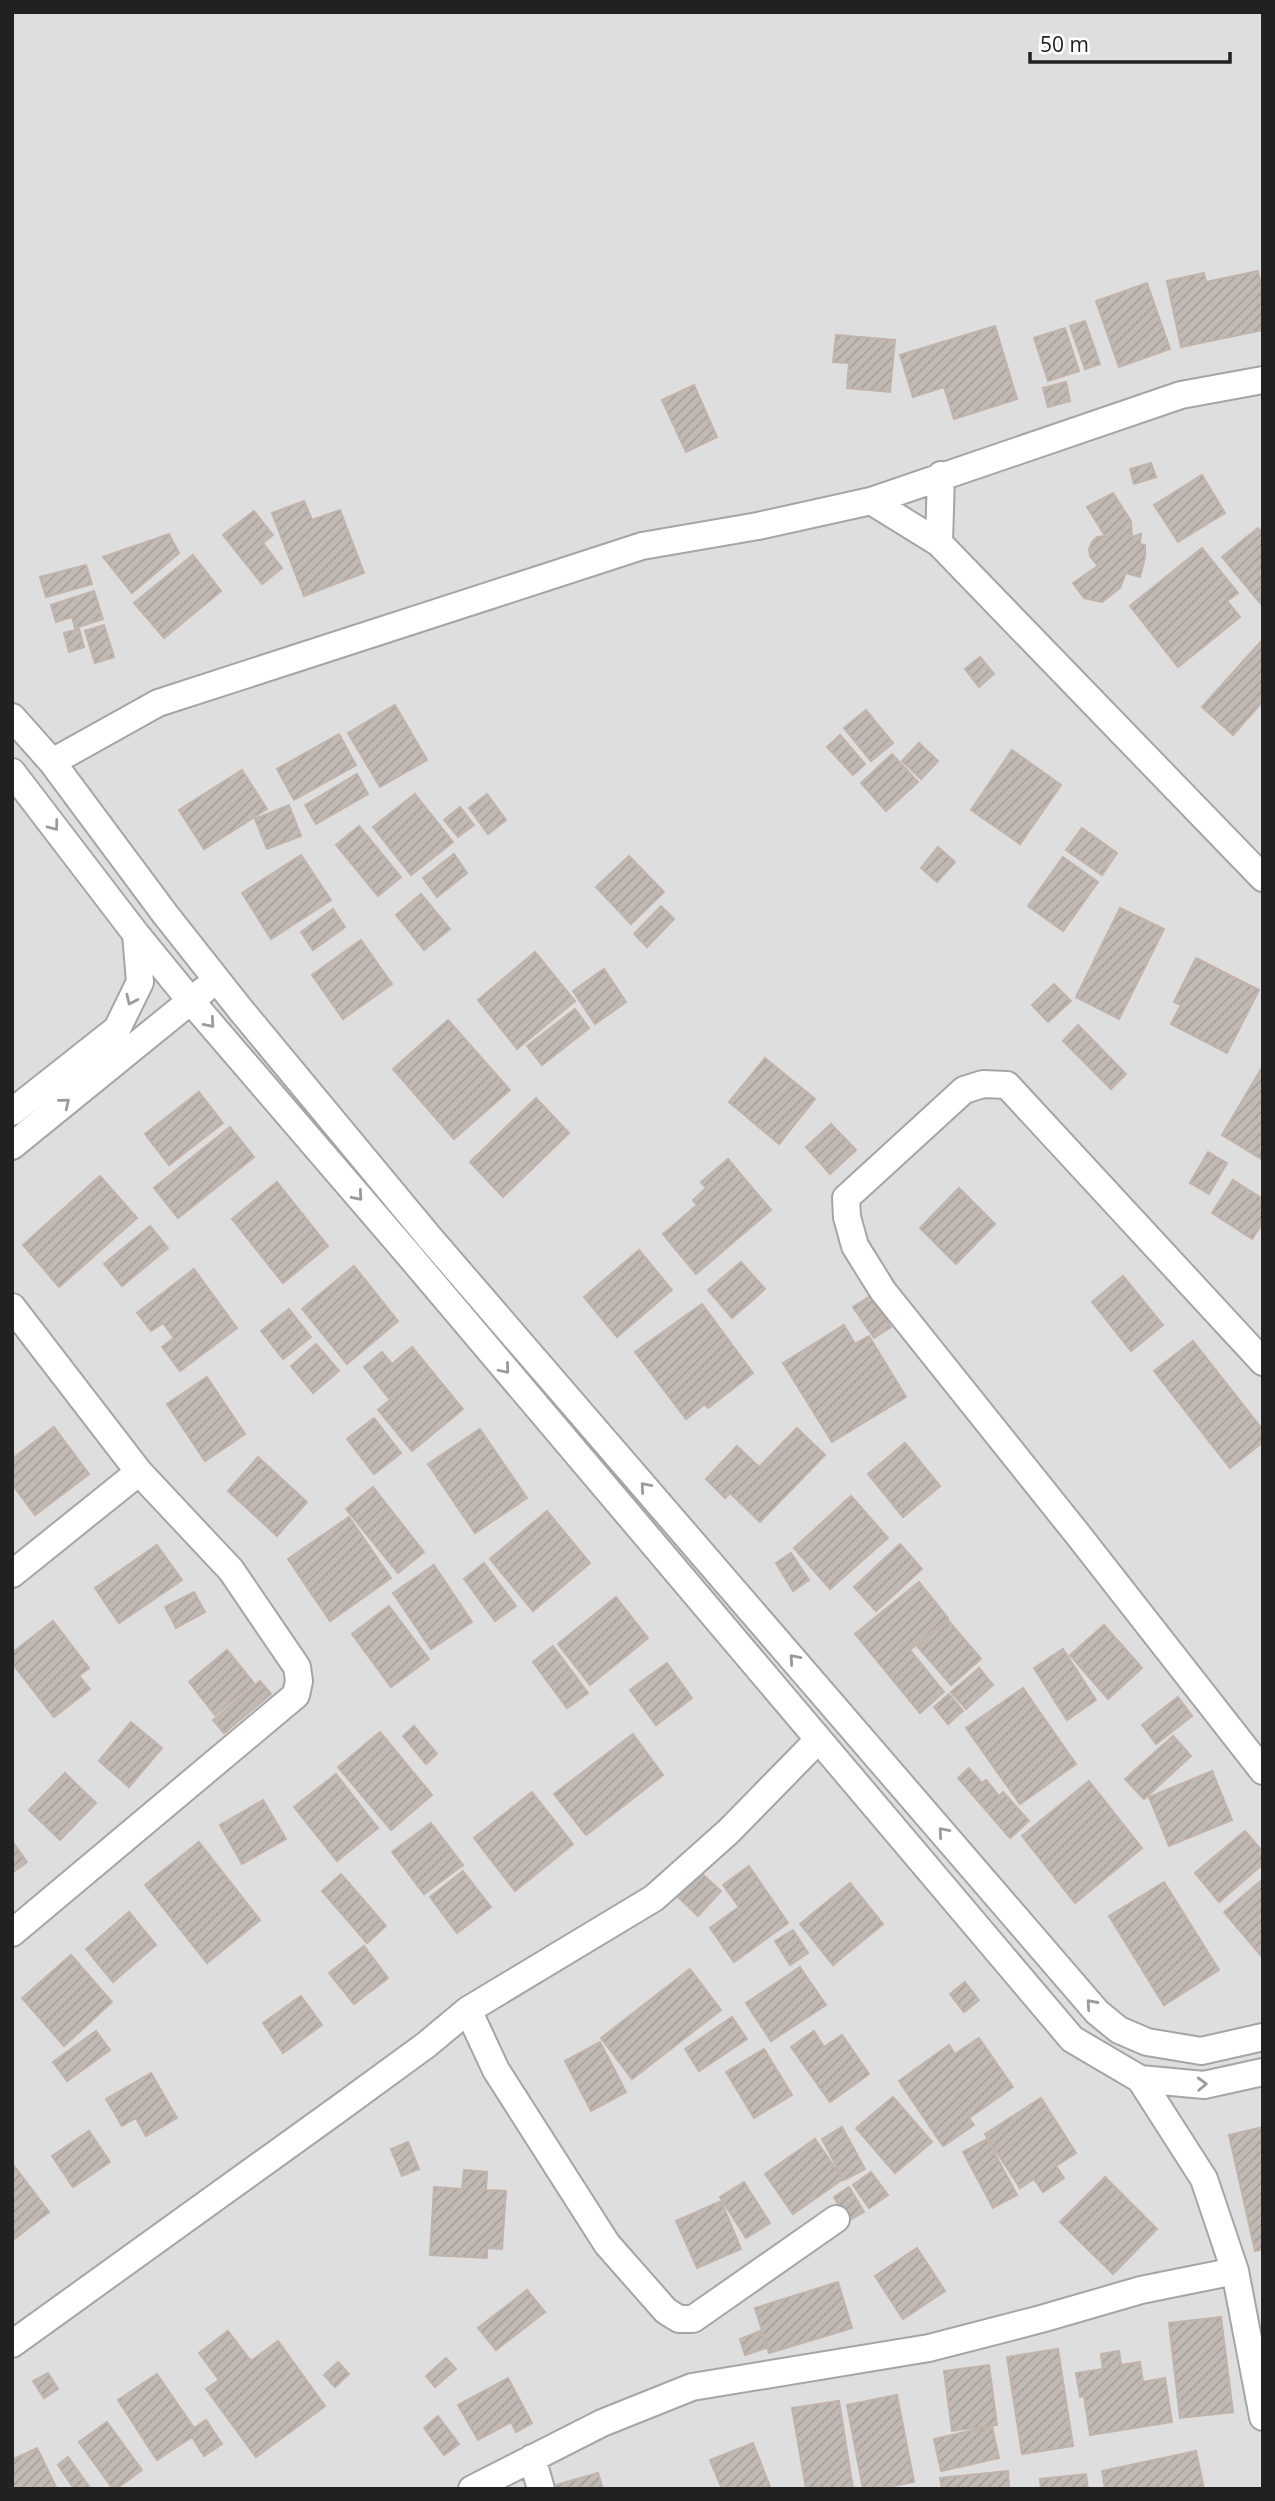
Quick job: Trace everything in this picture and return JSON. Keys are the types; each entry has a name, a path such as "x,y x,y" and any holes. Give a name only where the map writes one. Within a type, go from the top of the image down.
{"street":[{"path":"52,762 158,703 556,573 642,546 758,526 871,501 1181,395 1263,380"},
{"path":"939,543 941,475"},
{"path":"871,501 939,543 1263,878"},
{"path":"12,717 52,762 218,981 429,1237 1097,2012 1119,2029 1147,2042 1201,2051 1263,2037"},
{"path":"12,772 190,1000 1072,2039 1140,2079 1203,2085 1263,2072"},
{"path":"12,1112 117,1030 140,982 136,934"},
{"path":"12,1146 190,1000 218,981"},
{"path":"1263,1362 1007,1085 983,1084 964,1090 846,1198 847,1217 855,1245 883,1291 1079,1535 1263,1771"},
{"path":"12,1307 139,1472 231,1570 297,1667 299,1681 296,1695 12,1933"},
{"path":"12,1574 139,1472"},
{"path":"12,2344 327,2118 426,2045 468,2010 654,1898 729,1831 818,1740"},
{"path":"468,2010 496,2070 607,2244 666,2311 679,2319 693,2319 836,2218"},
{"path":"1140,2079 1204,2179 1235,2270 1263,2417"},
{"path":"472,2489 602,2423 692,2387 929,2348 1141,2290 1235,2270"},
{"path":"532,2458 541,2489"}],"shaded area":[{"path":"12,12 1263,12 1263,2489 12,2489"}],"building":[{"path":"1258,271 1263,293 1263,330 1181,347 1167,281 1204,273 1206,282"},
{"path":"1147,283 1170,349 1119,367 1096,301"},
{"path":"1085,321 1100,364 1085,369 1070,326"},
{"path":"995,326 1017,399 954,419 944,387 913,397 900,355"},
{"path":"1065,328 1079,371 1048,381 1034,338"},
{"path":"836,335 895,340 890,392 847,388 849,363 833,362"},
{"path":"1066,382 1070,401 1048,407 1043,388"},
{"path":"694,385 717,437 686,452 662,400"},
{"path":"1151,463 1156,477 1134,484 1130,469"},
{"path":"1202,475 1225,513 1178,542 1154,505"},
{"path":"1113,493 1131,521 1132,537 1141,534 1140,544 1145,545 1145,557 1140,577 1126,573 1120,588 1102,602 1084,598 1073,583 1098,566 1090,556 1089,549 1097,537 1105,536 1087,507"},
{"path":"304,501 312,520 340,510 364,573 304,596 272,513"},
{"path":"254,511 273,535 263,543 282,568 262,584 223,535"},
{"path":"1258,528 1263,533 1261,604 1222,557"},
{"path":"169,534 179,553 132,593 103,557"},
{"path":"1202,548 1238,593 1227,601 1240,617 1178,667 1130,606"},
{"path":"193,555 221,591 164,638 134,603"},
{"path":"86,565 92,584 46,597 40,577"},
{"path":"94,591 103,619 75,628 72,617 56,622 51,605"},
{"path":"104,625 114,657 95,663 85,631"},
{"path":"79,629 84,647 69,652 64,633"},
{"path":"1263,639 1263,701 1233,735 1202,707"},
{"path":"980,657 994,674 979,687 965,669"},
{"path":"395,705 427,760 380,787 348,733"},
{"path":"866,710 893,743 871,761 844,728"},
{"path":"339,734 356,765 294,800 277,769"},
{"path":"840,735 865,764 853,775 827,747"},
{"path":"919,743 938,761 921,779 902,761"},
{"path":"1012,750 1061,785 1020,844 971,810"},
{"path":"892,754 918,782 886,811 861,783"},
{"path":"242,770 267,809 204,849 179,810"},
{"path":"357,774 368,794 316,824 305,805"},
{"path":"415,794 453,842 411,875 373,827"},
{"path":"487,794 506,820 488,834 469,808"},
{"path":"289,805 301,836 267,849 255,819"},
{"path":"460,807 474,825 458,837 444,820"},
{"path":"359,826 401,877 378,896 336,845"},
{"path":"1082,828 1117,853 1102,875 1066,850"},
{"path":"938,847 955,862 937,882 921,868"},
{"path":"454,854 467,873 437,897 423,878"},
{"path":"301,855 331,900 271,939 242,893"},
{"path":"629,856 664,892 631,924 596,887"},
{"path":"1063,857 1098,882 1063,931 1028,906"},
{"path":"421,894 450,929 424,950 396,915"},
{"path":"661,906 674,919 647,947 634,934"},
{"path":"1120,908 1164,929 1119,1019 1076,997"},
{"path":"333,909 345,927 313,950 301,932"},
{"path":"361,940 392,984 343,1019 312,975"},
{"path":"535,952 575,1001 517,1049 478,1000"},
{"path":"1196,958 1259,990 1227,1053 1171,1024 1181,1005 1174,1002"},
{"path":"604,969 626,1002 595,1024 573,991"},
{"path":"1054,984 1071,1001 1048,1022 1032,1005"},
{"path":"575,1009 589,1028 542,1065 527,1046"},
{"path":"448,1020 510,1090 454,1139 393,1069"},
{"path":"1078,1025 1126,1074 1111,1089 1063,1041"},
{"path":"765,1058 815,1099 779,1144 729,1102"},
{"path":"1263,1066 1263,1160 1222,1135"},
{"path":"199,1092 223,1123 169,1165 145,1134"},
{"path":"536,1098 569,1133 503,1197 470,1162"},
{"path":"831,1124 856,1150 830,1174 806,1147"},
{"path":"230,1127 254,1157 178,1218 154,1188"},
{"path":"1208,1152 1227,1163 1209,1194 1190,1183"},
{"path":"728,1159 771,1210 696,1274 663,1234 697,1205 693,1200 706,1188 701,1182"},
{"path":"100,1176 137,1218 59,1287 23,1245"},
{"path":"1233,1180 1263,1199 1263,1223 1252,1239 1212,1213"},
{"path":"277,1182 328,1246 283,1283 232,1219"},
{"path":"959,1188 995,1224 956,1264 920,1228"},
{"path":"150,1226 168,1248 122,1286 104,1264"},
{"path":"639,1250 672,1290 617,1337 584,1297"},
{"path":"741,1262 765,1289 732,1318 708,1290"},
{"path":"354,1266 398,1321 347,1364 302,1309"},
{"path":"194,1269 237,1328 180,1371 162,1347 174,1338 163,1323 151,1331 137,1313"},
{"path":"1123,1276 1163,1325 1131,1351 1092,1302"},
{"path":"870,1296 891,1327 874,1338 853,1307"},
{"path":"702,1304 753,1373 708,1408 705,1404 686,1419 635,1352"},
{"path":"289,1309 311,1337 283,1359 261,1331"},
{"path":"844,1325 855,1344 869,1336 906,1397 832,1442 783,1363"},
{"path":"1193,1341 1263,1430 1263,1442 1230,1468 1154,1371"},
{"path":"316,1344 339,1371 313,1393 291,1366"},
{"path":"412,1347 463,1409 412,1451 378,1410 390,1400 364,1367 382,1352 392,1364"},
{"path":"207,1377 245,1434 205,1461 167,1404"},
{"path":"374,1418 401,1453 374,1474 347,1439"},
{"path":"54,1427 89,1474 35,1515 12,1484 12,1459"},
{"path":"797,1428 825,1455 760,1522 730,1493 725,1498 706,1479 737,1446 759,1467"},
{"path":"480,1429 527,1498 475,1533 428,1464"},
{"path":"905,1443 940,1486 903,1517 868,1474"},
{"path":"258,1457 307,1502 277,1536 228,1491"},
{"path":"373,1487 424,1552 398,1573 346,1509"},
{"path":"851,1496 888,1538 830,1589 794,1548"},
{"path":"547,1511 590,1563 533,1611 490,1559"},
{"path":"349,1517 391,1578 330,1621 288,1559"},
{"path":"900,1544 922,1569 876,1611 854,1587"},
{"path":"157,1545 182,1580 119,1623 95,1588"},
{"path":"791,1553 809,1580 793,1591 776,1563"},
{"path":"484,1563 516,1606 495,1621 464,1579"},
{"path":"434,1565 472,1622 431,1649 393,1593"},
{"path":"919,1582 948,1618 910,1650 944,1692 920,1713 855,1634"},
{"path":"194,1592 205,1612 176,1628 165,1607"},
{"path":"616,1597 648,1638 590,1685 558,1644"},
{"path":"389,1606 429,1659 391,1687 352,1634"},
{"path":"947,1619 981,1659 951,1685 917,1646"},
{"path":"53,1621 89,1668 79,1676 90,1689 54,1717 12,1663 12,1653"},
{"path":"1104,1625 1142,1668 1108,1699 1070,1655"},
{"path":"553,1646 588,1693 567,1708 533,1662"},
{"path":"1063,1649 1096,1700 1067,1720 1034,1668"},
{"path":"227,1650 254,1683 215,1715 189,1682"},
{"path":"667,1663 692,1698 656,1725 630,1690"},
{"path":"979,1668 993,1685 966,1709 951,1692"},
{"path":"260,1681 271,1694 224,1733 213,1720"},
{"path":"1023,1688 1076,1764 1020,1804 966,1728"},
{"path":"949,1694 963,1711 948,1724 934,1707"},
{"path":"1178,1697 1192,1716 1156,1744 1142,1725"},
{"path":"131,1722 162,1748 129,1787 99,1761"},
{"path":"414,1726 437,1754 426,1764 403,1736"},
{"path":"380,1732 432,1795 391,1830 338,1767"},
{"path":"633,1734 663,1775 586,1835 554,1794"},
{"path":"1173,1736 1191,1756 1144,1799 1125,1779"},
{"path":"969,1768 982,1783 986,1780 999,1796 1003,1792 1029,1821 1010,1838 958,1778"},
{"path":"1212,1771 1232,1820 1169,1846 1149,1797"},
{"path":"65,1773 96,1803 60,1840 29,1810"},
{"path":"336,1774 378,1828 337,1861 294,1807"},
{"path":"1089,1781 1142,1848 1075,1903 1022,1836"},
{"path":"532,1792 573,1844 515,1891 474,1838"},
{"path":"263,1800 286,1839 242,1864 220,1825"},
{"path":"431,1823 463,1865 424,1894 392,1852"},
{"path":"1245,1831 1263,1852 1263,1864 1219,1902 1195,1873"},
{"path":"12,1841 27,1862 12,1873"},
{"path":"199,1842 260,1920 207,1963 145,1885"},
{"path":"749,1866 788,1923 734,1962 710,1928 739,1907 723,1885"},
{"path":"463,1871 491,1907 457,1933 430,1897"},
{"path":"699,1871 721,1891 698,1916 676,1895"},
{"path":"341,1874 386,1926 367,1943 322,1891"},
{"path":"1263,1879 1263,1958 1224,1912"},
{"path":"1164,1882 1219,1970 1164,2005 1109,1916"},
{"path":"850,1883 883,1924 833,1965 800,1924"},
{"path":"129,1912 156,1945 113,1982 86,1949"},
{"path":"793,1930 808,1953 790,1965 775,1941"},
{"path":"364,1946 388,1978 354,2004 329,1973"},
{"path":"71,1955 112,2002 64,2046 22,1998"},
{"path":"800,1967 826,2005 771,2041 746,2003"},
{"path":"690,1969 721,2010 632,2079 601,2038"},
{"path":"965,1982 979,2000 964,2012 950,1994"},
{"path":"301,1996 322,2025 283,2053 263,2023"},
{"path":"732,2017 747,2039 699,2071 685,2049"},
{"path":"96,2031 110,2050 67,2081 53,2062"},
{"path":"814,2031 824,2047 842,2035 869,2074 830,2102 791,2047"},
{"path":"979,2038 1013,2087 969,2118 974,2125 943,2146 899,2081 949,2045 955,2054"},
{"path":"600,2042 626,2092 591,2111 565,2061"},
{"path":"764,2049 792,2095 754,2118 726,2072"},
{"path":"151,2073 177,2118 146,2136 136,2118 122,2126 106,2099"},
{"path":"893,2097 932,2142 895,2173 856,2128"},
{"path":"1041,2098 1076,2153 1056,2166 1064,2178 1043,2192 1034,2179 1020,2188 985,2134"},
{"path":"842,2127 865,2169 844,2180 822,2139"},
{"path":"1263,2127 1263,2249 1255,2251 1229,2135"},
{"path":"89,2131 110,2162 73,2187 52,2156"},
{"path":"815,2139 843,2179 793,2214 765,2174"},
{"path":"987,2139 1017,2195 993,2208 963,2152"},
{"path":"408,2142 419,2169 402,2176 391,2149"},
{"path":"12,2163 49,2212 12,2241"},
{"path":"464,2170 487,2172 486,2190 506,2191 502,2249 487,2248 487,2258 430,2255 434,2187 462,2189"},
{"path":"871,2172 888,2195 869,2208 853,2185"},
{"path":"1105,2177 1157,2229 1113,2274 1060,2222"},
{"path":"744,2182 770,2223 746,2238 720,2197"},
{"path":"849,2187 864,2212 848,2221 834,2197"},
{"path":"721,2201 741,2249 697,2268 676,2221"},
{"path":"917,2248 945,2291 903,2319 875,2276"},
{"path":"838,2282 852,2328 769,2353 755,2308"},
{"path":"527,2290 545,2312 496,2350 478,2328"},
{"path":"1221,2317 1233,2412 1180,2418 1169,2323"},
{"path":"228,2331 251,2361 278,2341 325,2406 256,2457 206,2389 219,2380 199,2353"},
{"path":"760,2331 766,2348 745,2355 740,2339"},
{"path":"1058,2349 1073,2446 1022,2454 1007,2357"},
{"path":"1119,2351 1121,2365 1140,2362 1143,2382 1165,2378 1172,2422 1090,2435 1084,2396 1080,2397 1076,2373 1103,2369 1101,2354"},
{"path":"446,2358 456,2369 435,2387 426,2376"},
{"path":"338,2362 349,2374 335,2387 324,2375"},
{"path":"989,2365 997,2425 952,2431 944,2371"},
{"path":"48,2373 58,2389 44,2398 33,2381"},
{"path":"157,2374 194,2428 206,2420 222,2444 204,2456 192,2437 157,2460 118,2400"},
{"path":"508,2378 532,2423 516,2432 511,2422 478,2440 458,2405"},
{"path":"897,2395 914,2482 863,2489 847,2405"},
{"path":"839,2401 853,2489 806,2489 792,2408"},
{"path":"438,2416 459,2444 444,2455 424,2428"},
{"path":"107,2422 142,2470 116,2489 113,2489 79,2442"},
{"path":"992,2426 999,2458 941,2471 934,2439"},
{"path":"753,2443 771,2489 722,2489 710,2460"},
{"path":"37,2448 57,2489 12,2489 12,2460"},
{"path":"1196,2451 1204,2489 1105,2489 1102,2471"},
{"path":"68,2457 91,2489 74,2489 58,2465"},
{"path":"1008,2471 1009,2489 942,2489 940,2478"},
{"path":"598,2473 603,2489 557,2489 556,2485"},
{"path":"1086,2474 1088,2489 1041,2489 1040,2479"}]}
